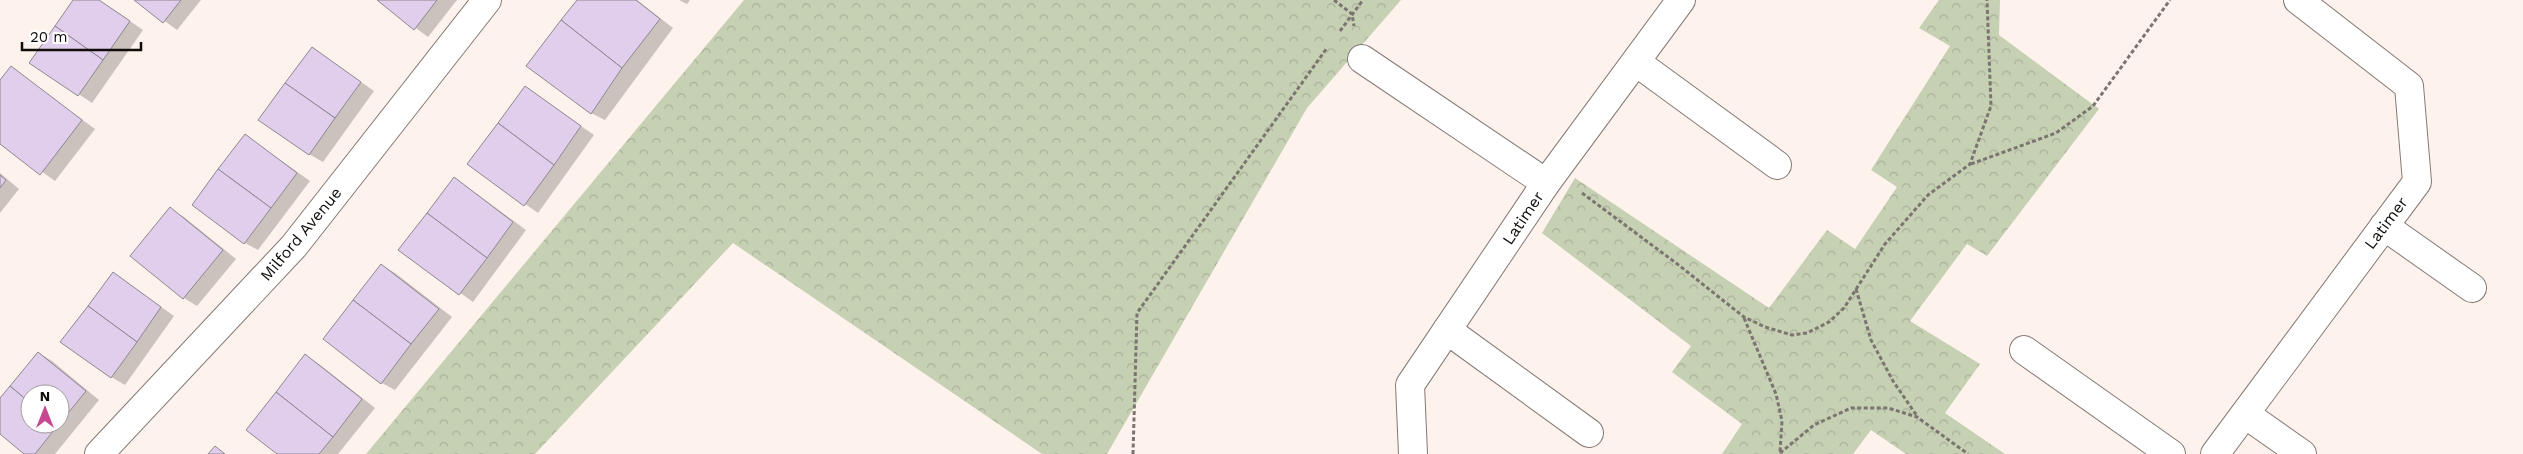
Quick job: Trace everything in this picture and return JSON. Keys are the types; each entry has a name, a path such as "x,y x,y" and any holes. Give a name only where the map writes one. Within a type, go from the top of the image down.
{"street":[{"name":"Milford Avenue","path":"99,454 294,246 487,0"},
{"name":"Latimer","path":"1413,454 1410,385 1550,178 1681,0"},
{"name":"Latimer","path":"2215,454 2417,182 2409,86 2298,0"},
{"path":"1362,59 1550,178"},
{"path":"1636,62 1777,165"},
{"path":"2384,226 2472,288"},
{"path":"1447,330 1588,433"},
{"path":"2024,350 2171,454"},
{"path":"2245,414 2302,454"}],"path":[{"path":"1334,0 1352,14"},
{"path":"1334,38 1363,0"},
{"path":"1970,164 1991,106 1986,0"},
{"path":"1550,178 1648,241 1744,317 1765,327 1792,335 1806,333 1829,322 1844,308 1886,244 1928,195 1970,164 2056,133 2093,106 2170,0"},
{"path":"1133,454 1137,313 1328,46"},
{"path":"1856,289 1871,340 1893,381 1917,417"},
{"path":"1744,317 1776,394 1782,422 1779,453"},
{"path":"1779,453 1814,425 1851,408 1888,408 1917,417 1968,454"}],"green space":[{"path":"744,0 1401,0 1307,108 1107,454 1042,454 733,243 535,454 366,454"},
{"path":"1939,0 2000,0 1999,35 2099,109 1987,256 1967,244 1910,321 1980,364 1945,413 2005,454 1906,454 1871,430 1853,454 1722,454 1742,424 1672,372 1691,346 1542,233 1575,178 1769,308 1827,230 1855,249 1897,187 1871,170 1950,46 1919,28"}],"building":[{"path":"73,0 99,0 130,21 103,60 55,26"},
{"path":"134,0 181,0 163,23"},
{"path":"377,0 437,0 414,30"},
{"path":"577,0 636,0 660,19 622,68 561,20"},
{"path":"561,20 622,68 591,114 526,66"},
{"path":"55,26 103,60 78,96 29,63"},
{"path":"312,47 361,82 335,118 285,83"},
{"path":"11,66 82,120 40,175 0,144 0,80"},
{"path":"285,83 335,118 309,155 258,120"},
{"path":"525,86 581,126 554,165 498,123"},
{"path":"498,123 554,165 524,206 467,164"},
{"path":"245,134 297,173 271,208 218,169"},
{"path":"218,169 271,208 244,244 192,205"},
{"path":"0,175 6,180 0,188"},
{"path":"454,177 513,222 487,258 427,213"},
{"path":"170,207 223,250 183,299 130,256"},
{"path":"427,213 487,258 459,295 398,250"},
{"path":"381,264 439,309 411,344 353,300"},
{"path":"113,272 161,307 137,342 88,306"},
{"path":"353,300 411,344 381,384 323,339"},
{"path":"88,306 137,342 111,378 60,342"},
{"path":"38,352 86,391 70,411 70,384 20,384 20,394 10,386"},
{"path":"305,354 362,399 333,437 276,392"},
{"path":"10,386 20,394 20,434 51,434 35,454 24,454 0,434 0,398"},
{"path":"276,392 333,437 319,454 277,454 246,430"},
{"path":"215,446 225,454 208,454"}]}
